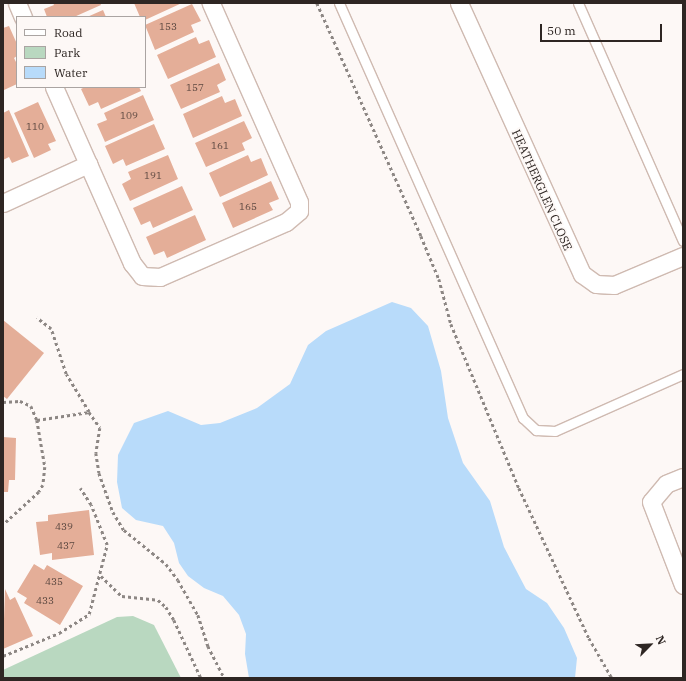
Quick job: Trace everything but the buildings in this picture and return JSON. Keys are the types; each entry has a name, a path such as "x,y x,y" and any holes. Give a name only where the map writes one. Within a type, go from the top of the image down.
{"street":[{"path":"17,3 23,16"},
{"path":"54,88 132,263 142,276 160,277 294,218 299,211 299,202 211,3"},
{"name":"HEATHERGLEN CLOSE","path":"459,3 582,274 596,284 614,285 683,256"},
{"path":"3,203 88,164"},
{"path":"683,477 666,484 651,502 683,585"}],"lane":[{"path":"339,3 523,418 536,430 555,430 683,374"},
{"path":"578,3 683,241"}],"path":[{"path":"316,3 430,257 451,324 519,488 588,638 612,678"},
{"path":"37,318 51,329 66,374 100,428 96,453 99,473 113,512 124,530 166,564 178,580 198,615 208,646 224,678"},
{"path":"3,402 26,402 36,420 45,462 43,485 33,499 3,525"},
{"path":"36,420 89,412"},
{"path":"3,656 83,619 92,608 101,576 107,545 91,505 80,488"},
{"path":"101,576 122,596 158,600 166,608 174,620 201,678"}],"green space":[{"path":"133,616 154,625 181,678 3,678 3,670 117,617"}],"water":[{"path":"392,302 411,308 428,326 441,371 448,418 463,463 490,501 504,547 526,589 547,603 564,628 577,658 575,678 249,678 245,654 246,634 239,615 223,596 204,588 188,576 179,563 174,543 163,526 136,520 122,508 117,482 118,455 134,423 168,411 201,425 220,423 257,408 290,384 308,345 326,331"}]}
